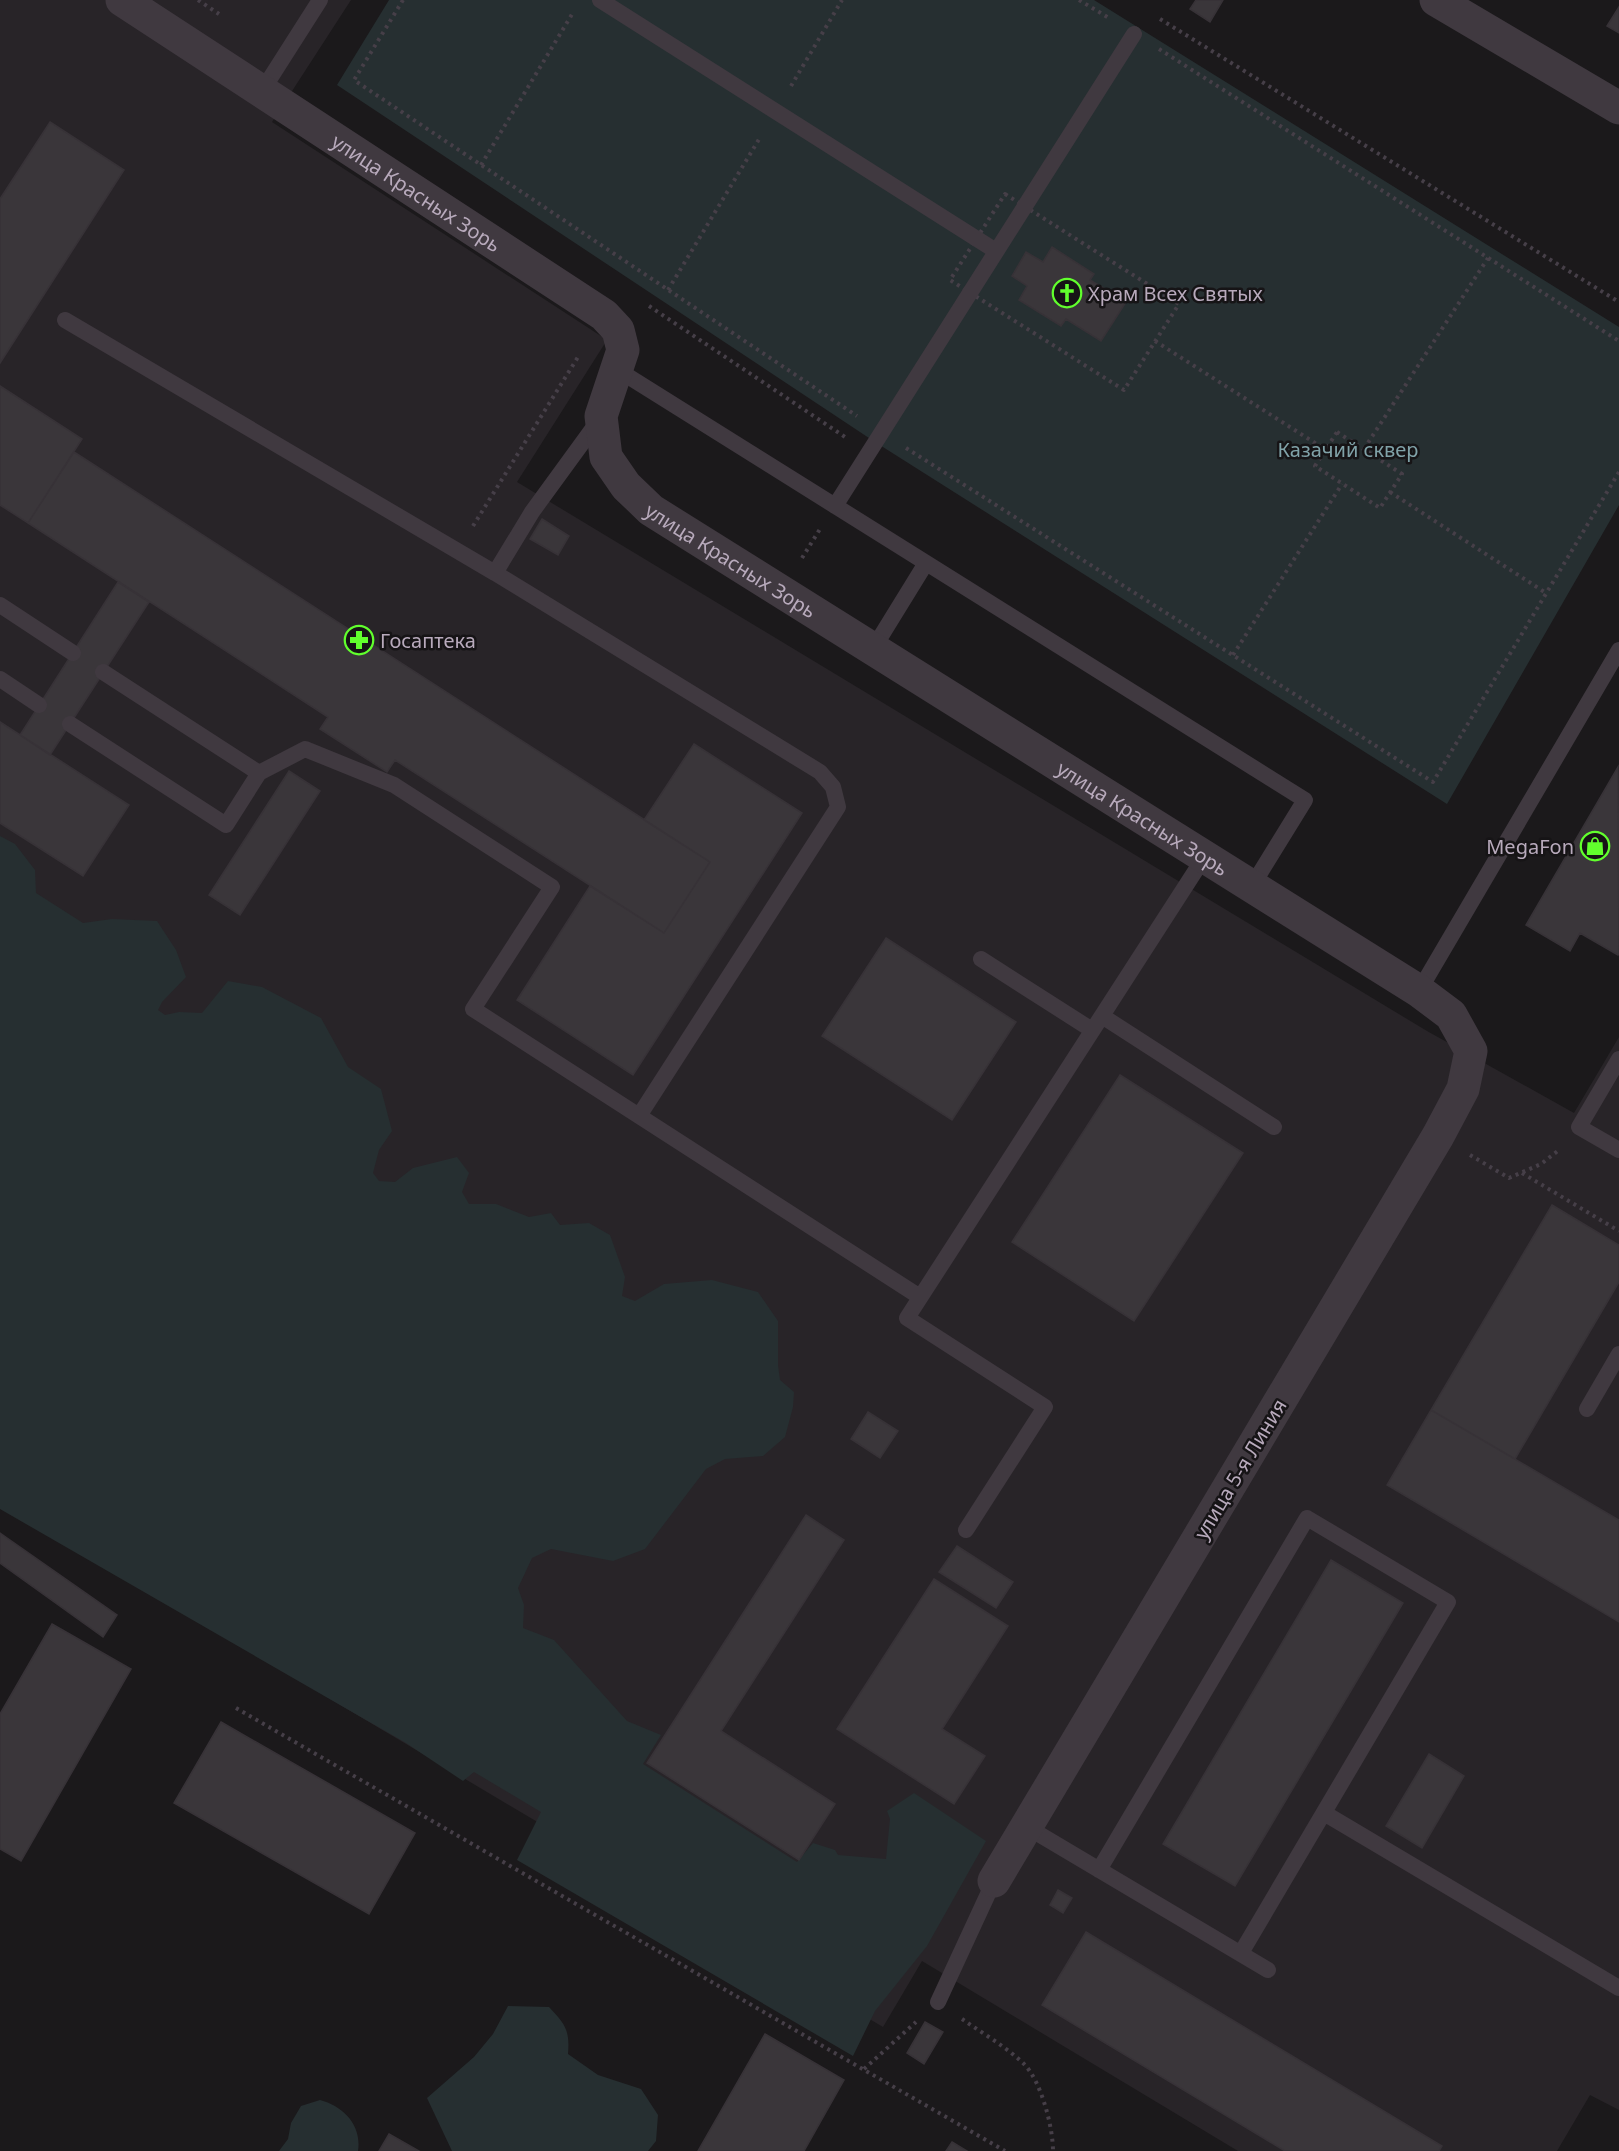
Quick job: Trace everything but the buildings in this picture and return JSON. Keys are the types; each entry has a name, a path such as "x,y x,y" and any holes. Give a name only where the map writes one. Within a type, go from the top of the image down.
{"street":[{"name":"улица Красных Зорь","path":"122,0 604,315 618,330 623,350 601,416 606,457 626,486 651,510 1419,991 1451,1016 1472,1051"},
{"path":"1436,0 1619,108"},
{"name":"улица 5-я Линия","path":"994,1881 1438,1136 1462,1089 1472,1051"}],"lane":[{"path":"262,91 320,0"},
{"path":"600,0 996,251"},
{"path":"835,506 1134,34"},
{"path":"65,320 458,550 820,772 833,787 838,807 639,1116"},
{"path":"618,370 1305,800 1252,886"},
{"path":"495,573 531,512 601,416"},
{"path":"873,649 926,563"},
{"path":"0,605 73,653"},
{"path":"1419,991 1619,650"},
{"path":"103,672 260,773"},
{"path":"0,679 39,705"},
{"path":"70,724 226,825 260,773 305,749 394,785 552,887 473,1009 920,1297"},
{"path":"966,1530 1045,1407 907,1318 1205,856"},
{"path":"981,959 1092,1030"},
{"path":"1102,1016 1274,1127"},
{"path":"1619,1059 1579,1127 1619,1150"},
{"path":"1587,1409 1619,1354"},
{"path":"1099,1870 1307,1518 1449,1602 1241,1953"},
{"path":"1324,1813 1619,1988"},
{"path":"1027,1827 1268,1970"},
{"path":"938,2002 994,1881"}],"path":[{"path":"198,0 210,8"},
{"path":"403,0 354,80 881,432 1433,782 1619,472"},
{"path":"668,290 842,0"},
{"path":"481,165 574,10"},
{"path":"1158,17 1619,302"},
{"path":"1134,34 1619,341"},
{"path":"950,280 1124,390 1179,304 1005,194"},
{"path":"1364,449 1488,258"},
{"path":"458,550 604,315"},
{"path":"1155,341 1326,450"},
{"path":"800,407 868,452"},
{"path":"1337,432 1364,449 1402,474 1380,508 1315,466 1337,432"},
{"path":"1233,655 1342,484"},
{"path":"1390,492 1546,593"},
{"path":"781,591 835,506"},
{"path":"1509,1178 1541,1164 1562,1148 1579,1127"},
{"path":"1521,1173 1619,1231"},
{"path":"236,1708 1005,2151"},
{"path":"864,2069 938,2002 1025,2064 1039,2087 1053,2138 1053,2151"}],"shaded area":[{"path":"0,0 351,0 272,122 607,340 517,482 1427,1031 1574,1113 1619,1037 1619,2110 1590,2095 1557,2151 1238,2151 922,1961 883,2027 0,1503"}],"green space":[{"name":"Казачий сквер","path":"389,0 1094,0 1619,327 1619,505 1447,804 875,442 337,85"},
{"path":"0,836 15,844 35,870 36,893 83,923 112,919 157,921 176,950 186,977 162,1002 158,1010 165,1015 179,1012 202,1013 228,981 262,987 321,1018 348,1067 381,1089 392,1131 379,1150 373,1173 379,1181 395,1182 413,1168 457,1157 469,1173 462,1192 469,1204 496,1204 529,1217 551,1213 560,1225 589,1223 610,1235 625,1277 622,1296 635,1301 664,1284 712,1280 758,1292 778,1321 780,1380 794,1392 793,1407 785,1437 763,1456 725,1459 706,1469 645,1549 613,1561 551,1549 532,1558 518,1588 524,1605 523,1628 554,1640 627,1721 661,1735 643,1764 797,1862 813,1843 835,1850 838,1855 886,1859 890,1819 887,1811 914,1793 986,1841 927,1946 875,2011 853,2056 517,1860 541,1812 474,1772 463,1781 406,1743 0,1509"},
{"path":"508,2006 549,2007 565,2028 568,2054 598,2075 641,2089 658,2115 656,2141 648,2151 452,2151 427,2098 474,2057 493,2034"},
{"path":"320,2100 336,2107 349,2118 357,2133 358,2151 279,2151 288,2139 291,2123 301,2106"}],"place":[{"name":"Храм Всех Святых","path":"1067,293"},
{"name":"Госаптека","path":"359,640"},
{"name":"MegaFon","path":"1595,846"}]}
